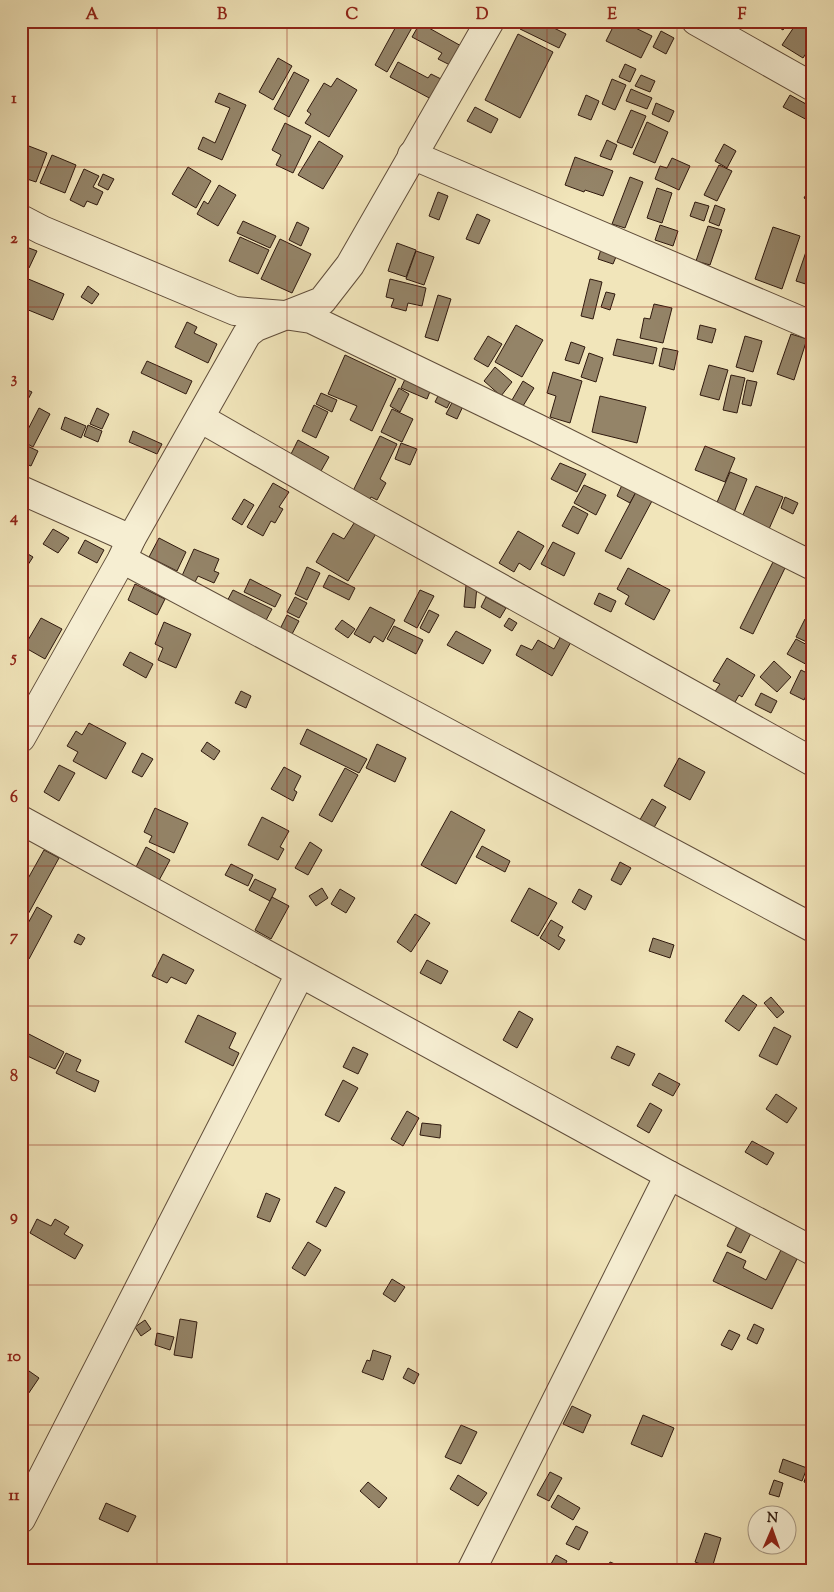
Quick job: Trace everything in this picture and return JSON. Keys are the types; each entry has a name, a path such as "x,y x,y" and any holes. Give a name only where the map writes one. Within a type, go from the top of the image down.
{"street":[{"path":"21,738 247,334 256,327 322,301 350,265 490,21"},
{"path":"696,21 813,87"},
{"path":"412,155 813,326"},
{"path":"21,219 42,230 235,311 311,319 546,432 813,566"},
{"path":"200,418 373,517 813,762"},
{"path":"21,490 813,928"},
{"path":"21,820 669,1175 813,1251"},
{"path":"21,1519 300,974"},
{"path":"471,1571 669,1175"}],"building":[{"path":"399,21 409,21 414,24 387,72 375,65"},
{"path":"524,21 540,21 566,34 559,48 520,29"},
{"path":"616,21 621,21 652,36 641,58 606,41"},
{"path":"769,21 789,21 783,30"},
{"path":"798,21 813,21 813,43 803,58 782,45"},
{"path":"420,23 463,47 452,66 438,59 442,53 412,37"},
{"path":"661,31 674,38 666,54 653,47"},
{"path":"518,34 553,52 520,118 485,100"},
{"path":"278,58 292,66 273,100 259,92"},
{"path":"398,62 428,78 431,74 443,80 433,100 390,77"},
{"path":"625,64 636,69 630,82 619,77"},
{"path":"294,72 309,80 289,117 274,109"},
{"path":"641,75 655,81 650,92 635,86"},
{"path":"337,78 357,90 329,137 305,123 311,114 307,111 324,83 331,87"},
{"path":"612,79 626,85 615,110 602,104"},
{"path":"631,89 652,98 647,109 626,101"},
{"path":"219,93 246,105 222,160 198,149 203,137 215,143 230,108 215,102"},
{"path":"586,95 599,101 591,120 578,115"},
{"path":"790,95 813,108 813,115 809,121 783,107"},
{"path":"656,103 674,111 669,122 652,114"},
{"path":"475,107 498,119 491,133 467,121"},
{"path":"631,110 646,116 632,148 617,142"},
{"path":"647,122 668,132 655,163 633,154"},
{"path":"285,123 311,136 293,173 276,165 281,155 272,150"},
{"path":"607,140 617,145 611,160 600,156"},
{"path":"319,141 343,156 323,189 298,175"},
{"path":"21,143 47,153 36,182 21,177"},
{"path":"724,144 736,151 727,168 715,161"},
{"path":"52,155 76,165 65,193 40,183"},
{"path":"575,157 613,171 603,196 565,185"},
{"path":"672,158 690,166 679,190 655,179 660,166 667,168"},
{"path":"719,165 732,171 717,201 704,195"},
{"path":"188,167 211,181 196,208 172,194"},
{"path":"84,169 99,176 93,187 103,192 97,205 87,201 84,207 70,200"},
{"path":"103,174 114,179 108,190 98,185"},
{"path":"630,177 643,182 625,228 612,224"},
{"path":"219,185 236,195 218,226 197,214 204,201 208,204"},
{"path":"811,186 813,187 813,203 804,198"},
{"path":"657,188 672,193 662,223 647,218"},
{"path":"438,192 448,196 439,220 429,216"},
{"path":"695,202 709,206 704,221 690,216"},
{"path":"715,205 725,209 719,226 709,222"},
{"path":"477,214 490,220 479,244 466,239"},
{"path":"243,221 276,236 270,248 237,233"},
{"path":"297,222 309,228 301,246 289,240"},
{"path":"660,225 678,231 673,246 655,240"},
{"path":"708,226 722,230 710,265 696,261"},
{"path":"773,227 800,236 782,289 755,279"},
{"path":"240,237 269,250 258,274 229,261"},
{"path":"280,239 311,254 292,293 261,279"},
{"path":"397,243 416,250 406,277 388,271"},
{"path":"809,243 813,244 812,286 796,281"},
{"path":"21,245 37,251 29,268 21,264"},
{"path":"602,246 618,252 613,264 598,259"},
{"path":"416,251 434,257 424,285 406,279"},
{"path":"21,268 26,270 23,278 21,277"},
{"path":"26,278 64,294 53,320 21,307 21,290"},
{"path":"390,279 426,288 422,306 408,303 406,311 391,307 394,299 386,297"},
{"path":"590,279 602,282 593,319 581,316"},
{"path":"88,286 99,294 92,304 81,297"},
{"path":"606,292 615,294 610,310 601,307"},
{"path":"438,295 451,299 438,341 425,337"},
{"path":"654,304 672,308 663,343 640,338 644,318 650,319"},
{"path":"187,322 197,327 194,333 217,344 208,363 175,347"},
{"path":"516,325 543,340 522,377 495,362"},
{"path":"700,325 716,329 712,343 697,339"},
{"path":"791,334 807,339 794,380 777,374"},
{"path":"488,336 502,344 488,367 474,359"},
{"path":"745,336 762,341 753,372 736,367"},
{"path":"617,339 657,348 653,364 613,355"},
{"path":"571,342 585,347 579,364 565,360"},
{"path":"663,348 678,351 674,370 659,366"},
{"path":"589,353 603,358 596,382 581,377"},
{"path":"345,355 396,379 372,431 350,420 357,406 328,394"},
{"path":"147,361 192,381 186,394 141,373"},
{"path":"709,365 728,370 719,400 700,395"},
{"path":"495,367 512,382 501,396 484,381"},
{"path":"553,372 582,381 570,423 550,417 556,396 547,393"},
{"path":"731,375 745,378 737,413 723,410"},
{"path":"406,377 431,389 427,399 401,388"},
{"path":"747,380 757,382 751,406 742,404"},
{"path":"523,381 534,388 523,406 512,400"},
{"path":"21,387 32,392 25,405 21,403"},
{"path":"399,388 409,394 400,412 390,406"},
{"path":"441,390 453,396 447,408 435,402"},
{"path":"321,393 337,400 332,412 316,404"},
{"path":"600,396 646,407 637,443 592,432"},
{"path":"455,397 465,402 457,419 446,414"},
{"path":"314,405 328,412 316,438 302,431"},
{"path":"39,408 50,414 33,447 22,441"},
{"path":"97,408 109,414 102,429 90,424"},
{"path":"392,409 413,419 402,442 381,432"},
{"path":"65,417 86,426 81,438 61,429"},
{"path":"88,425 102,431 98,442 84,436"},
{"path":"133,431 162,444 157,454 129,442"},
{"path":"380,436 397,444 380,479 386,483 377,500 371,497 368,503 351,495"},
{"path":"298,440 329,457 321,471 291,454"},
{"path":"21,443 38,451 31,466 24,463 21,468"},
{"path":"401,443 417,449 410,465 395,459"},
{"path":"705,446 735,458 725,482 695,470"},
{"path":"560,463 586,474 577,492 551,479"},
{"path":"730,472 747,479 733,515 715,507"},
{"path":"273,483 289,492 279,507 283,509 275,523 271,521 263,536 247,527"},
{"path":"584,485 606,495 596,515 574,503"},
{"path":"622,485 636,492 630,503 617,496"},
{"path":"756,486 783,497 769,529 742,517"},
{"path":"636,492 652,501 621,559 605,551"},
{"path":"785,497 798,503 793,514 781,508"},
{"path":"244,499 254,505 242,525 232,519"},
{"path":"573,506 588,514 578,534 562,526"},
{"path":"356,520 377,532 348,581 316,562 333,533 344,539"},
{"path":"53,529 69,538 58,553 43,544"},
{"path":"518,531 544,546 530,570 519,563 514,572 499,563"},
{"path":"159,538 186,552 177,571 149,557"},
{"path":"85,540 104,550 97,563 78,553"},
{"path":"553,542 575,553 564,576 541,564"},
{"path":"194,549 219,559 214,571 219,573 214,583 198,576 194,584 181,578"},
{"path":"23,551 33,557 24,571 21,570 21,554"},
{"path":"773,562 785,568 753,634 740,628"},
{"path":"307,567 320,573 307,600 295,594"},
{"path":"628,568 670,590 654,620 625,604 629,596 617,589"},
{"path":"329,575 355,588 349,600 323,587"},
{"path":"250,579 281,595 275,607 244,592"},
{"path":"135,584 165,599 157,615 128,600"},
{"path":"466,585 477,586 475,608 464,607"},
{"path":"233,590 272,609 264,624 225,605"},
{"path":"420,590 434,596 417,628 404,621"},
{"path":"599,593 616,601 611,612 594,604"},
{"path":"295,597 307,603 299,618 287,612"},
{"path":"486,597 506,608 500,618 481,607"},
{"path":"370,607 395,620 383,642 374,636 370,643 354,634"},
{"path":"429,610 439,615 429,633 420,628"},
{"path":"287,615 299,621 291,636 279,631"},
{"path":"41,618 62,629 45,659 24,647"},
{"path":"509,618 517,623 512,631 504,626"},
{"path":"805,619 813,623 813,645 796,637"},
{"path":"342,620 355,629 348,638 335,629"},
{"path":"164,622 191,634 176,668 158,660 163,648 155,644"},
{"path":"394,626 423,640 416,654 387,639"},
{"path":"456,631 491,650 483,664 447,645"},
{"path":"561,636 571,642 552,676 516,655 521,645 532,650 538,640 554,649"},
{"path":"796,639 813,648 813,668 787,654"},
{"path":"130,652 153,664 146,678 123,665"},
{"path":"727,658 755,675 742,697 739,695 734,704 714,693 720,684 713,681"},
{"path":"774,661 791,677 777,692 760,677"},
{"path":"801,670 813,676 813,695 808,692 804,700 790,693"},
{"path":"241,691 251,696 246,708 235,703"},
{"path":"761,693 777,701 771,713 755,705"},
{"path":"89,723 126,743 106,779 73,761 78,752 67,746 76,731 82,735"},
{"path":"307,729 367,759 359,773 300,744"},
{"path":"207,742 220,751 214,760 201,751"},
{"path":"377,744 406,758 395,782 366,768"},
{"path":"142,753 153,759 142,777 132,772"},
{"path":"679,758 705,772 690,800 664,786"},
{"path":"59,765 75,773 59,801 44,792"},
{"path":"284,767 301,776 294,790 297,792 293,801 271,789"},
{"path":"345,768 358,775 332,822 319,815"},
{"path":"652,799 666,807 652,831 638,823"},
{"path":"155,808 188,823 174,853 149,842 152,836 144,832"},
{"path":"451,811 485,830 456,884 421,865"},
{"path":"262,817 289,831 280,847 284,849 278,860 248,845"},
{"path":"21,834 29,838 21,851"},
{"path":"310,842 322,850 308,875 295,868"},
{"path":"482,846 510,861 505,872 476,857"},
{"path":"146,847 170,860 157,884 134,871"},
{"path":"44,850 59,858 21,927 21,891"},
{"path":"620,862 631,868 621,885 611,880"},
{"path":"231,864 253,875 248,886 225,875"},
{"path":"255,879 276,889 270,901 249,890"},
{"path":"322,888 328,898 316,906 309,896"},
{"path":"529,888 557,903 538,936 511,921"},
{"path":"340,889 355,898 346,913 331,904"},
{"path":"579,889 592,896 585,910 572,902"},
{"path":"272,897 289,906 271,939 255,930"},
{"path":"37,907 52,916 29,959 21,955 21,936"},
{"path":"415,914 430,923 411,952 397,942"},
{"path":"551,920 563,927 558,936 565,940 559,950 540,938"},
{"path":"78,934 85,938 81,945 74,942"},
{"path":"653,938 674,945 670,958 649,951"},
{"path":"163,954 194,970 186,984 171,977 167,983 152,976"},
{"path":"427,960 448,971 441,984 420,973"},
{"path":"743,995 757,1005 739,1031 725,1021"},
{"path":"771,997 784,1012 777,1018 764,1003"},
{"path":"519,1011 533,1019 517,1048 503,1040"},
{"path":"198,1015 236,1033 229,1048 239,1053 233,1066 185,1042"},
{"path":"774,1027 791,1036 777,1065 759,1056"},
{"path":"21,1030 64,1052 55,1069 21,1053"},
{"path":"617,1046 635,1054 629,1066 611,1058"},
{"path":"353,1047 368,1054 358,1074 343,1067"},
{"path":"66,1053 81,1060 76,1071 99,1081 95,1092 56,1073"},
{"path":"659,1073 680,1084 673,1096 652,1085"},
{"path":"343,1080 358,1088 339,1122 325,1115"},
{"path":"776,1094 797,1108 787,1123 766,1109"},
{"path":"650,1103 662,1110 649,1133 637,1126"},
{"path":"407,1111 419,1118 403,1146 391,1139"},
{"path":"422,1123 441,1125 440,1138 420,1135"},
{"path":"752,1141 774,1153 767,1165 745,1152"},
{"path":"335,1187 345,1192 326,1227 316,1222"},
{"path":"266,1193 280,1199 270,1222 257,1217"},
{"path":"37,1219 51,1226 55,1219 69,1227 64,1234 83,1245 75,1259 30,1233"},
{"path":"737,1226 751,1233 741,1253 727,1246"},
{"path":"308,1242 321,1250 305,1276 292,1268"},
{"path":"781,1250 798,1257 772,1309 713,1281 727,1252 746,1261 743,1268 766,1280"},
{"path":"392,1279 405,1287 395,1302 383,1294"},
{"path":"180,1319 197,1322 192,1358 174,1355"},
{"path":"145,1320 151,1329 141,1336 135,1327"},
{"path":"754,1324 764,1329 757,1344 747,1339"},
{"path":"729,1330 740,1335 732,1350 721,1345"},
{"path":"157,1333 174,1337 170,1350 155,1345"},
{"path":"373,1350 391,1356 383,1380 362,1372 367,1360 370,1361"},
{"path":"408,1368 419,1374 414,1384 403,1378"},
{"path":"29,1371 39,1378 22,1403 21,1382"},
{"path":"572,1406 591,1415 583,1433 563,1424"},
{"path":"643,1415 674,1428 662,1457 631,1444"},
{"path":"461,1425 477,1432 461,1464 445,1457"},
{"path":"783,1459 807,1468 802,1481 779,1472"},
{"path":"808,1470 813,1471 813,1485 804,1482"},
{"path":"550,1472 562,1478 549,1501 537,1495"},
{"path":"458,1475 487,1493 478,1506 450,1489"},
{"path":"774,1480 783,1483 779,1497 769,1494"},
{"path":"368,1482 387,1498 379,1508 360,1491"},
{"path":"558,1495 580,1508 573,1520 551,1507"},
{"path":"106,1503 136,1516 128,1532 99,1519"},
{"path":"576,1526 588,1532 579,1550 566,1544"},
{"path":"705,1533 721,1538 712,1568 695,1562"},
{"path":"556,1555 567,1561 562,1571 547,1571"},
{"path":"610,1562 625,1568 624,1571 606,1571"},
{"path":"170,1564 184,1568 183,1571 168,1571"}],"waterway":[{"path":"21,1570 27,1571"}]}
